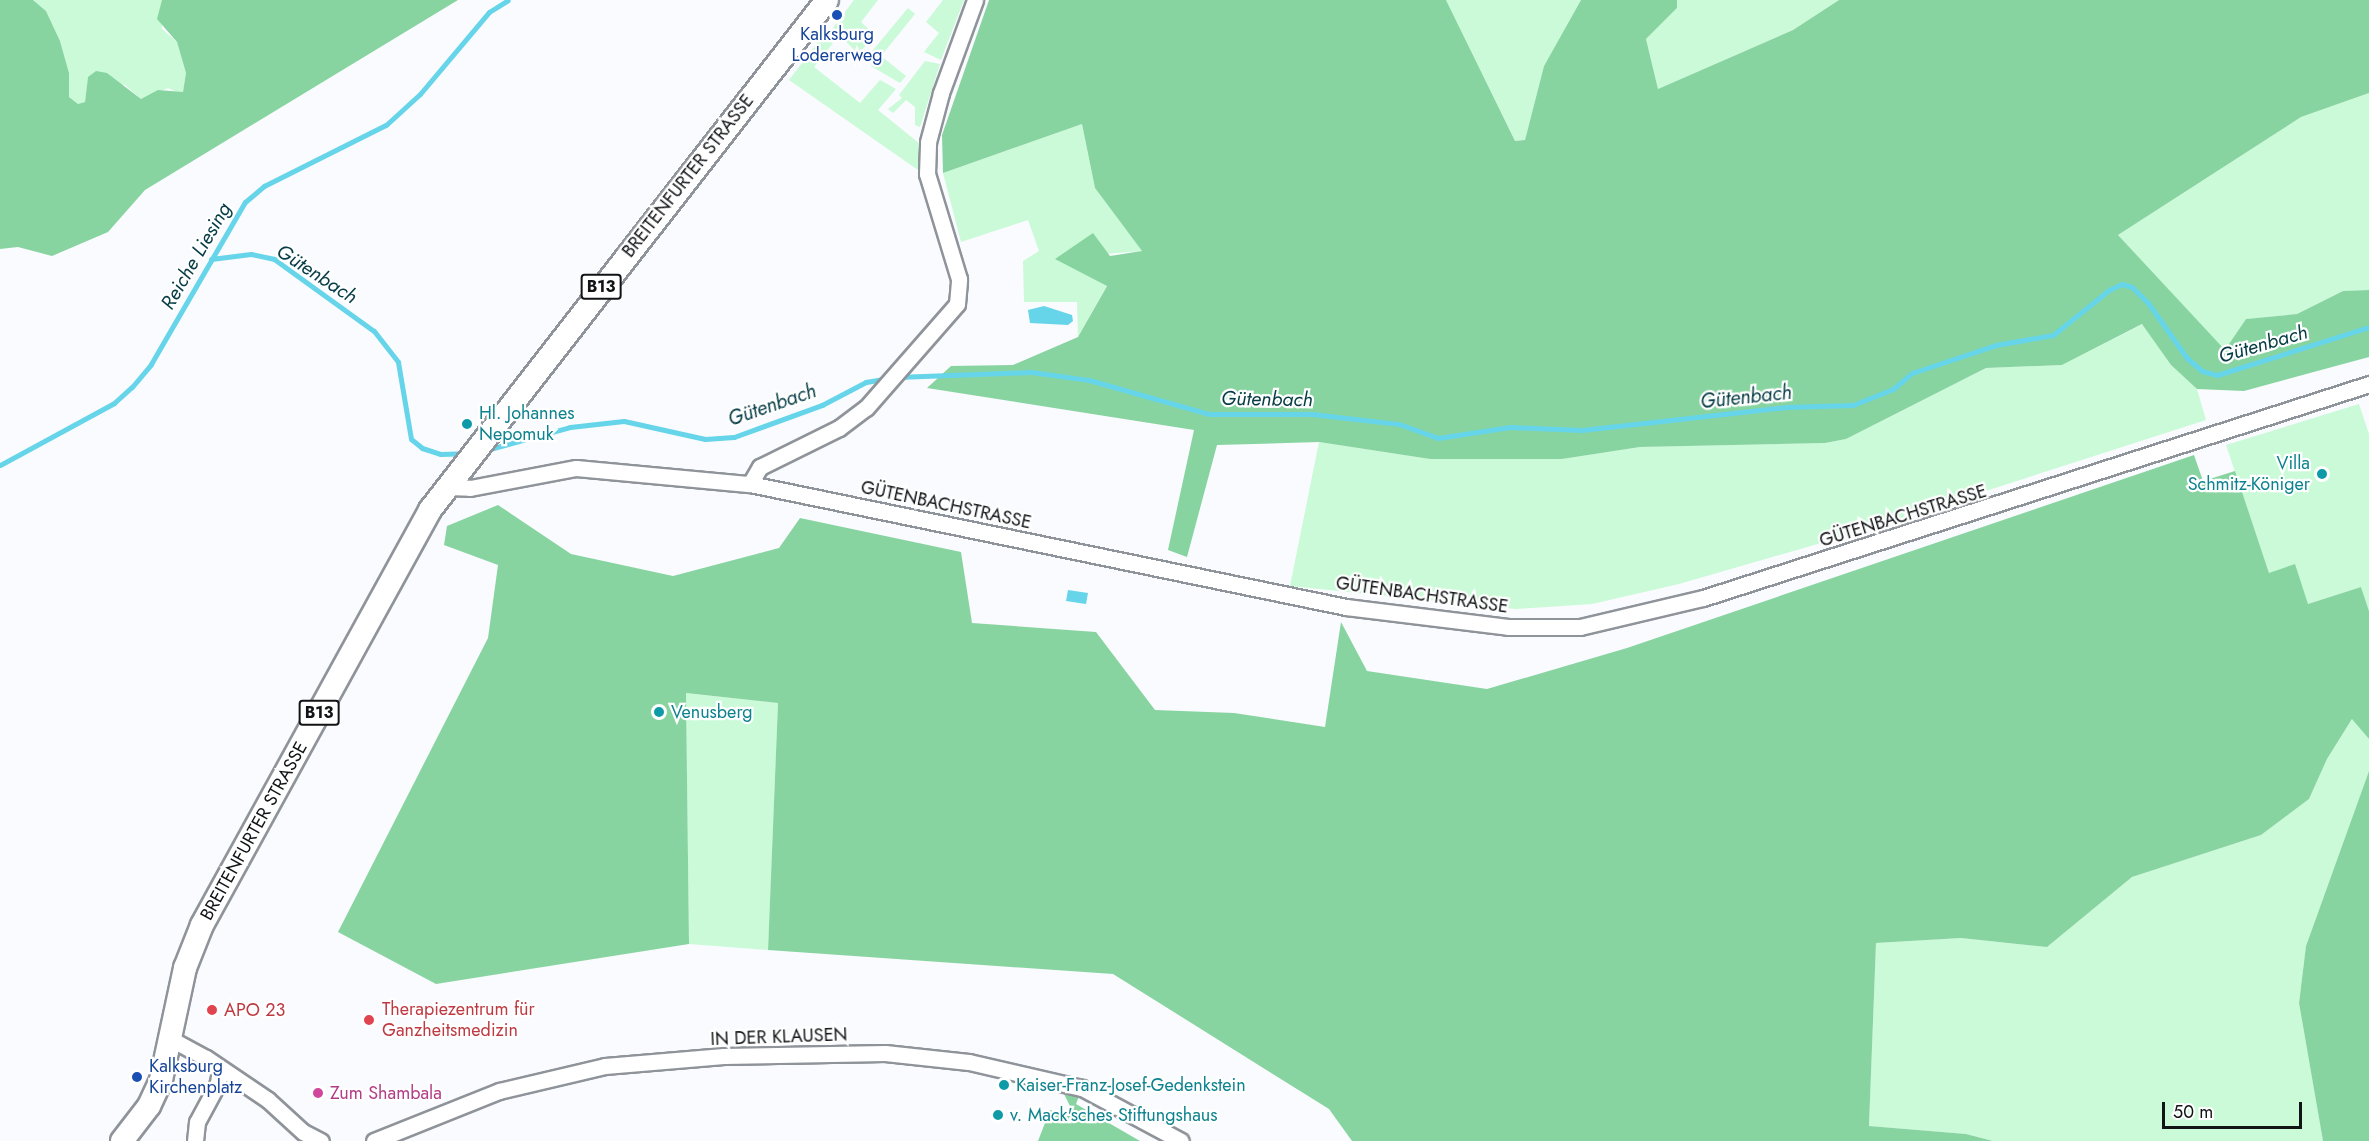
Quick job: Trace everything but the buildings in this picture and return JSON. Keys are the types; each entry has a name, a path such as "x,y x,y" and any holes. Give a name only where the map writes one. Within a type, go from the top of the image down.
{"main road":[{"name":"BREITENFURTER STRASSE","path":"122,1141 154,1095 165,1069 185,968 202,925 430,510 827,0"}],"street":[{"path":"750,484 760,467 839,428 879,395 957,304 959,279 927,174 928,142 941,93 975,0"},
{"name":"GÜTENBACHSTRASSE","path":"452,479 470,488 576,468 750,484 1347,607 1508,627 1580,627 1703,598 2369,384"},
{"path":"170,1038 268,1100 303,1132 321,1141"},
{"name":"IN DER KLAUSEN","path":"374,1141 499,1091 605,1066 724,1056 885,1053 969,1062 1082,1088 1181,1141"},
{"path":"195,1141 197,1122 218,1083 220,1070"}],"green space":[{"path":"0,0 33,0 46,11 60,41 69,73 69,97 78,104 85,102 88,77 96,71 107,73 141,99 158,90 183,92 186,73 177,42 157,19 162,0 458,0 145,190 108,232 52,256 18,247 0,249"},
{"path":"33,0 162,0 162,29 177,42 186,73 183,92 181,94 168,88 141,99 125,85 88,78 85,102 78,104 69,97 69,73 60,41 46,11"},
{"path":"854,0 878,0 861,22 875,35 858,54 833,28"},
{"path":"943,0 964,0 941,60 924,52 939,33 926,22"},
{"path":"989,0 1446,0 1515,141 1525,140 1544,66 1581,0 1677,0 1677,8 1646,39 1658,89 1793,30 1839,0 2369,0 2369,93 2301,117 2118,235 2225,350 2246,319 2297,314 2343,291 2369,290 2369,357 2244,391 2197,389 2171,365 2142,324 2062,365 1986,368 1846,439 1825,443 1640,447 1562,459 1430,459 1319,442 1217,445 1187,557 1168,550 1194,430 927,388 951,366 1013,365 1078,337 1107,286 1055,259 1093,233 1110,256 1142,251 1095,188 1082,124 943,173 942,135"},
{"path":"1446,0 1581,0 1544,66 1525,140 1515,141"},
{"path":"1677,0 1839,0 1793,30 1658,89 1646,39 1677,8"},
{"path":"908,8 915,14 881,56 906,76 900,83 871,66 874,60 869,55"},
{"path":"821,38 833,43 814,67 860,103 880,80 896,89 878,110 920,144 918,170 789,80"},
{"path":"925,61 940,64 920,127 915,125 915,107 906,100 893,113 888,109 902,98 899,95"},
{"path":"2369,93 2369,290 2343,291 2297,314 2246,319 2225,351 2118,235 2301,117"},
{"path":"1082,124 1095,188 1142,251 1055,258 1107,285 1078,337 1077,302 1024,302 1023,261 1039,251 1028,220 961,242 943,173"},
{"path":"2143,324 2171,365 2197,389 2206,420 1852,534 1679,584 1592,604 1516,609 1290,586 1319,442 1430,459 1562,459 1640,447 1825,443 1846,439 1986,368 2062,365"},
{"path":"2359,404 2369,434 2369,611 2361,587 2308,604 2269,573 2226,445"},
{"path":"2194,455 2203,481 2235,471 2269,573 2295,564 2308,604 2361,587 2369,611 2369,739 2352,719 2327,759 2309,799 2261,835 2132,877 2047,947 1961,938 1876,943 1869,1126 1966,1134 1993,1141 1352,1141 1329,1109 1113,974 768,950 778,703 686,693 689,944 436,984 338,932 488,638 498,565 444,545 447,526 498,505 571,554 673,576 779,548 800,518 961,552 972,623 1096,632 1155,710 1234,713 1325,727 1341,622 1367,671 1487,689 1627,648"},
{"path":"686,693 778,703 768,950 689,944"},
{"path":"2353,718 2369,739 2369,771 2306,946 2299,1003 2323,1141 1993,1141 1966,1134 1869,1126 1876,943 1961,938 2047,947 2132,877 2261,835 2309,799 2327,759"},
{"path":"2369,771 2369,1141 2323,1141 2299,1003 2306,946"},
{"path":"1062,1090 1079,1096 1076,1104 1140,1141 1038,1141 1050,1110 1064,1115 1072,1110"}],"water":[{"path":"1044,306 1072,315 1073,321 1068,325 1030,323 1028,310"},
{"path":"1068,590 1088,593 1086,604 1066,601"}],"waterway":[{"name":"Reiche Liesing","path":"0,465 114,403 132,387 151,364 245,202 264,186 386,125 420,94 489,12 508,0"},
{"name":"Gütenbach","path":"211,259 251,254 274,259 374,331 398,362 411,439 422,448 440,454 465,453"},
{"name":"Gütenbach","path":"897,377 1031,372 1089,380 1209,414 1312,414 1399,424 1438,438 1510,427 1582,430 1786,407 1853,405 1893,389 1912,373 1996,345 2053,335 2109,290 2122,284 2132,287 2148,303 2187,358 2202,371 2217,375 2369,327"},
{"name":"Gütenbach","path":"486,450 570,427 624,421 705,439 734,437 822,405 866,382 888,378"}],"place":[{"name":"Kalksburg Lodererweg","path":"837,15"},
{"name":"Hl. Johannes Nepomuk","path":"467,424"},
{"name":"Villa Schmitz-Königer","path":"2322,474"},
{"name":"Venusberg","path":"659,712"},
{"name":"APO 23","path":"212,1010"},
{"name":"Therapiezentrum für Ganzheitsmedizin","path":"369,1020"},
{"name":"Kalksburg Kirchenplatz","path":"137,1077"},
{"name":"Kaiser-Franz-Josef-Gedenkstein","path":"1004,1085"},
{"name":"Zum Shambala","path":"318,1093"},
{"name":"v. Mack'sches Stiftungshaus","path":"998,1115"}]}
